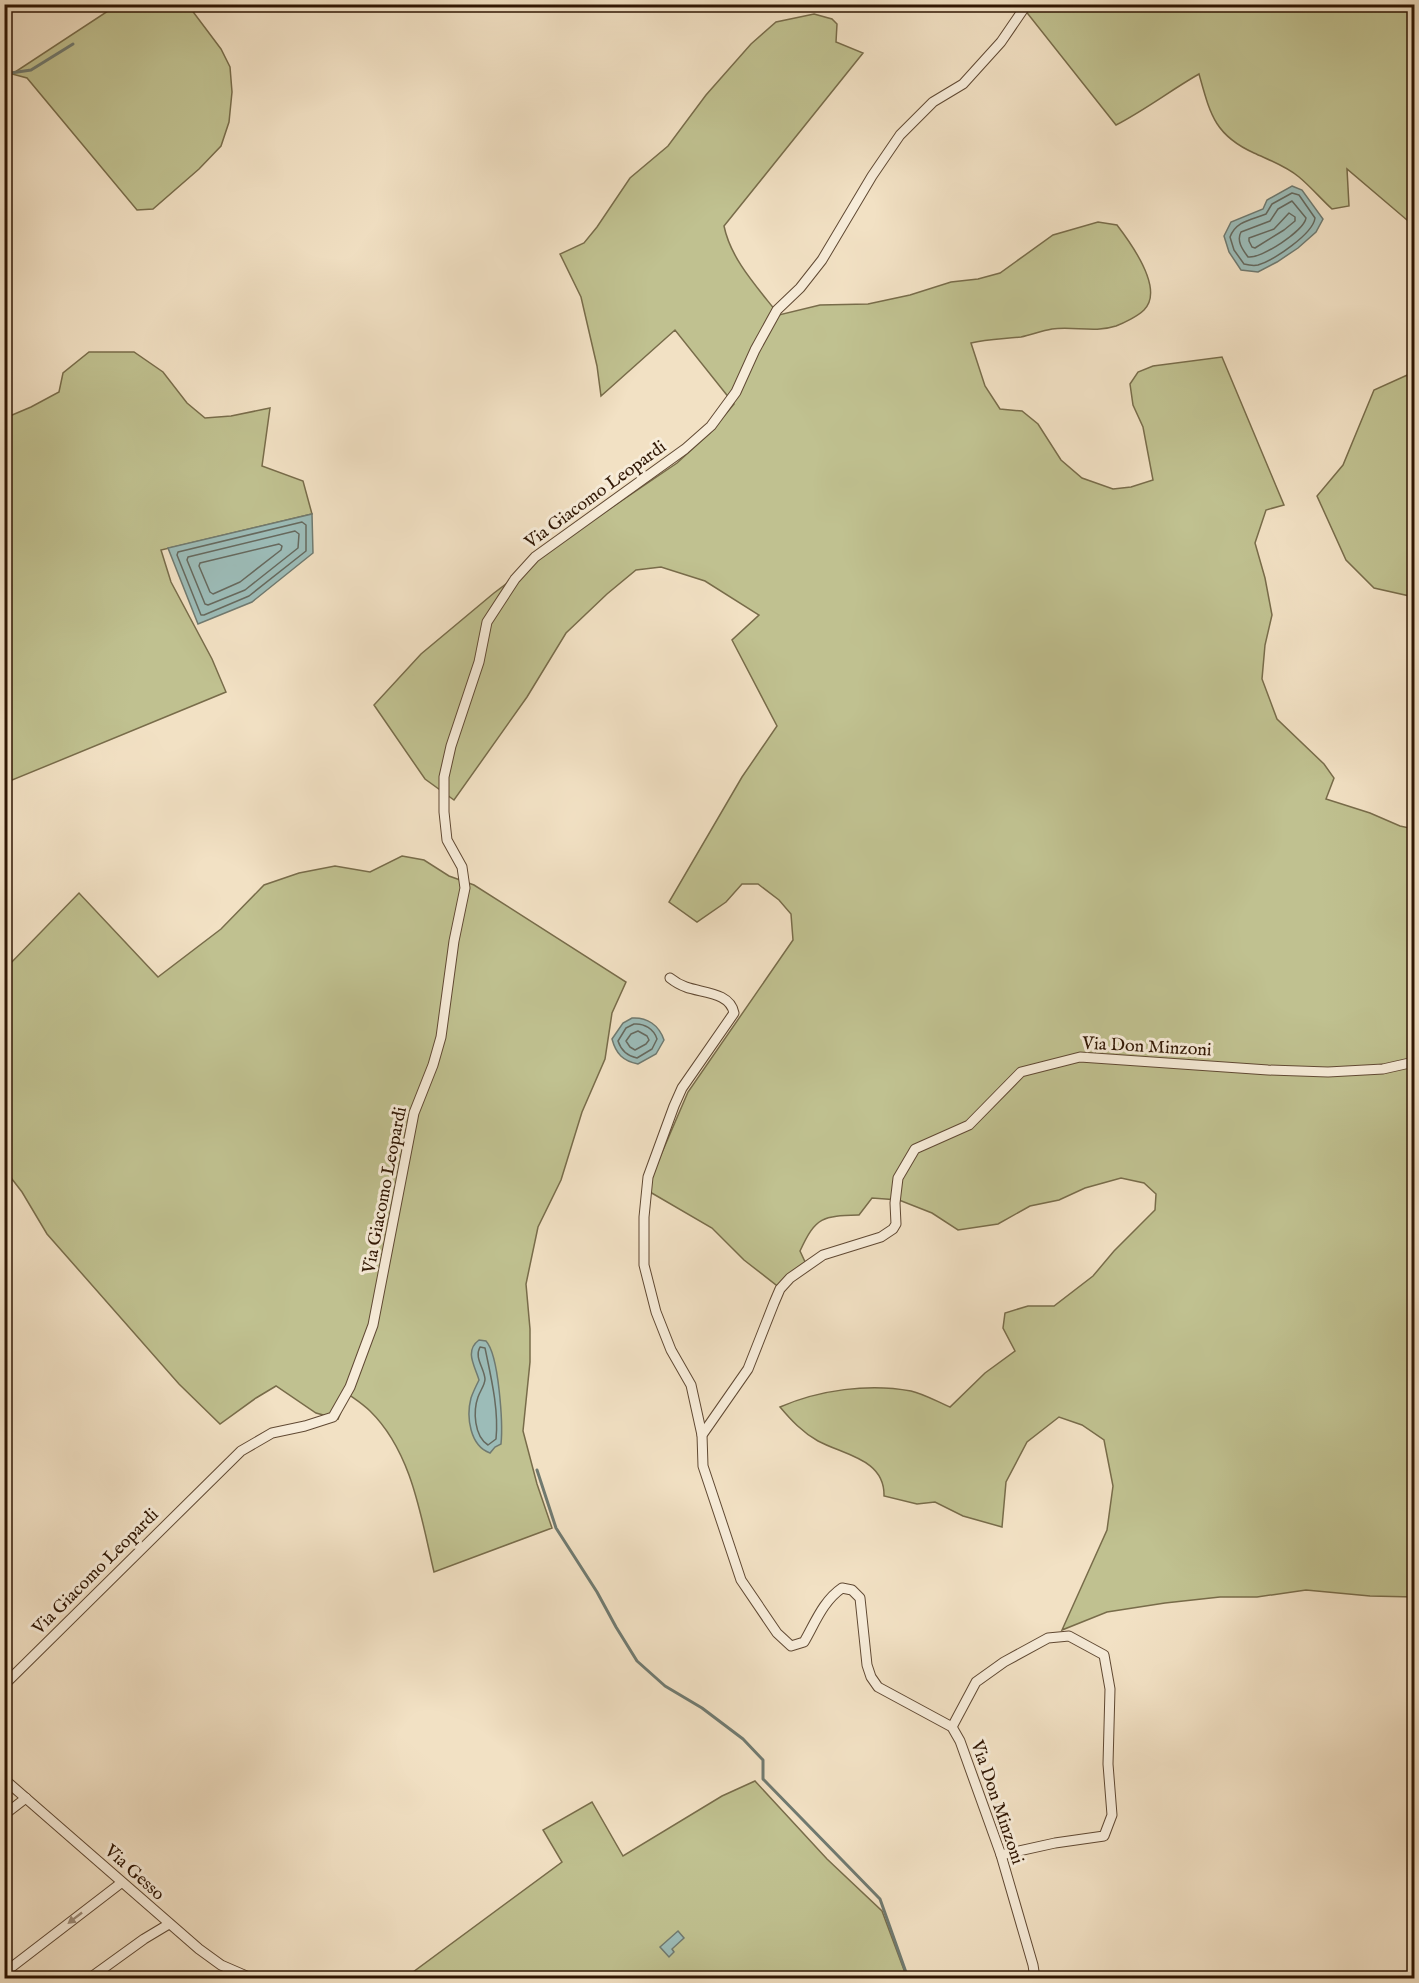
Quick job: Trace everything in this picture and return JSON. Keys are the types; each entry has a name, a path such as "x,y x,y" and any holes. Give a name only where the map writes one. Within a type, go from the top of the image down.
{"street":[{"name":"Via Giacomo Leopardi","path":"4,1685 241,1452 272,1433 333,1417 350,1387 373,1325 414,1113 441,1037 454,941 465,888 462,867 447,840 444,777 451,746 479,662 487,622 515,579 535,557 685,449 711,426 736,392 777,310 800,288 822,260 872,176 900,135 933,102 963,84 1001,42 1027,4"},
{"path":"670,978 688,988 711,992 721,997 728,1002 734,1013 682,1088 648,1177 644,1265 656,1312 671,1350 691,1385 702,1435"},
{"name":"Via Don Minzoni","path":"1035,1978 1001,1856 964,1748 952,1728 878,1687 867,1665 861,1598 852,1590 842,1588 833,1594 804,1642 791,1646 777,1633 741,1580 703,1466 702,1435 748,1369 780,1289 790,1278 823,1255 881,1237 893,1229 896,1224 895,1203 898,1178 915,1149 969,1125 1021,1072 1080,1057 1328,1072 1383,1069 1414,1062"},
{"path":"952,1728 976,1683 1004,1662 1048,1638 1069,1636 1104,1655 1110,1689 1108,1764 1112,1815 1104,1836 1055,1843 1001,1856"},
{"name":"Via Gesso","path":"4,1779 169,1924 221,1965 251,1978"},
{"path":"4,1815 26,1798"},
{"path":"4,1973 121,1882"},
{"path":"90,1978 169,1924"}],"green space":[{"path":"1027,4 1414,5 1414,226 1347,169 1349,206 1332,209 1294,173 1230,139 1211,111 1199,74 1116,125 1024,9"},
{"path":"117,5 188,5 221,49 230,67 232,92 229,122 221,146 199,169 153,209 137,210 27,78 12,74"},
{"path":"814,14 832,19 837,24 836,42 863,53 724,226 733,250 746,273 779,315 820,305 868,304 910,295 951,282 978,279 1000,273 1053,235 1098,222 1117,225 1130,242 1148,278 1149,301 1144,310 1127,321 1108,328 1052,329 1021,337 971,343 985,386 1000,409 1022,411 1038,424 1061,460 1082,478 1113,489 1131,487 1153,480 1143,427 1133,405 1130,384 1138,372 1153,366 1222,357 1284,505 1266,510 1255,543 1272,615 1265,645 1262,679 1277,719 1324,764 1334,778 1326,799 1414,829 1414,1597 1370,1596 1306,1590 1257,1597 1220,1597 1107,1612 1062,1630 1107,1530 1113,1486 1104,1440 1082,1425 1059,1417 1027,1442 1006,1482 1002,1527 963,1516 935,1502 917,1504 884,1496 883,1484 878,1474 870,1466 818,1441 797,1426 780,1407 828,1392 878,1388 911,1391 950,1407 985,1373 1015,1351 1003,1328 1005,1313 1028,1306 1054,1306 1093,1276 1114,1251 1155,1210 1156,1194 1144,1183 1121,1178 1085,1188 1059,1200 1030,1206 998,1224 958,1230 932,1213 899,1200 872,1198 859,1215 837,1216 816,1224 800,1251 807,1266 780,1288 744,1260 712,1228 650,1192 651,1178 688,1092 793,940 791,914 779,900 758,884 742,884 726,902 697,922 669,902 742,777 777,726 732,640 759,615 705,581 661,567 636,570 566,633 527,697 454,800 425,779 374,705 421,654 494,593 577,531 677,463 710,433 734,404 675,330 601,396 597,366 581,297 560,254 584,243 630,178 668,146 706,95 751,44 776,22"},
{"path":"89,352 134,352 163,372 187,403 205,418 231,416 270,408 262,466 303,481 312,514 161,550 171,582 212,659 226,692 5,783 5,418 59,392 63,373"},
{"path":"1414,372 1414,597 1374,588 1346,560 1317,496 1343,465 1374,390"},
{"path":"402,856 424,860 449,876 474,885 626,982 612,1013 605,1059 582,1112 561,1180 538,1227 526,1284 530,1362 523,1431 552,1528 434,1572 419,1508 405,1465 384,1427 367,1408 348,1394 338,1419 316,1413 276,1386 220,1424 179,1384 47,1234 22,1192 5,1170 5,969 79,893 158,977 221,929 264,885 299,873 335,866 370,872"},
{"path":"755,1781 827,1859 882,1911 907,1978 405,1978 562,1862 543,1830 592,1802 623,1856 722,1796"}],"water":[{"path":"1292,186 1302,190 1323,219 1316,232 1298,248 1258,272 1241,270 1229,252 1224,236 1231,222 1263,209 1267,200"},
{"path":"312,514 313,553 252,602 198,624 168,548"},
{"path":"632,1018 652,1023 664,1040 656,1054 638,1064 621,1056 612,1039 623,1023"},
{"path":"479,1340 486,1341 490,1349 499,1390 501,1444 490,1453 483,1449 474,1438 469,1414 471,1398 479,1380 471,1354"},
{"path":"678,1931 684,1938 672,1949 674,1952 669,1957 660,1947"}],"waterway":[{"path":"4,74 31,70 73,44"},
{"path":"537,1470 556,1528 637,1661 665,1686 702,1708 743,1739 763,1760 763,1779 880,1899 908,1978"}]}
